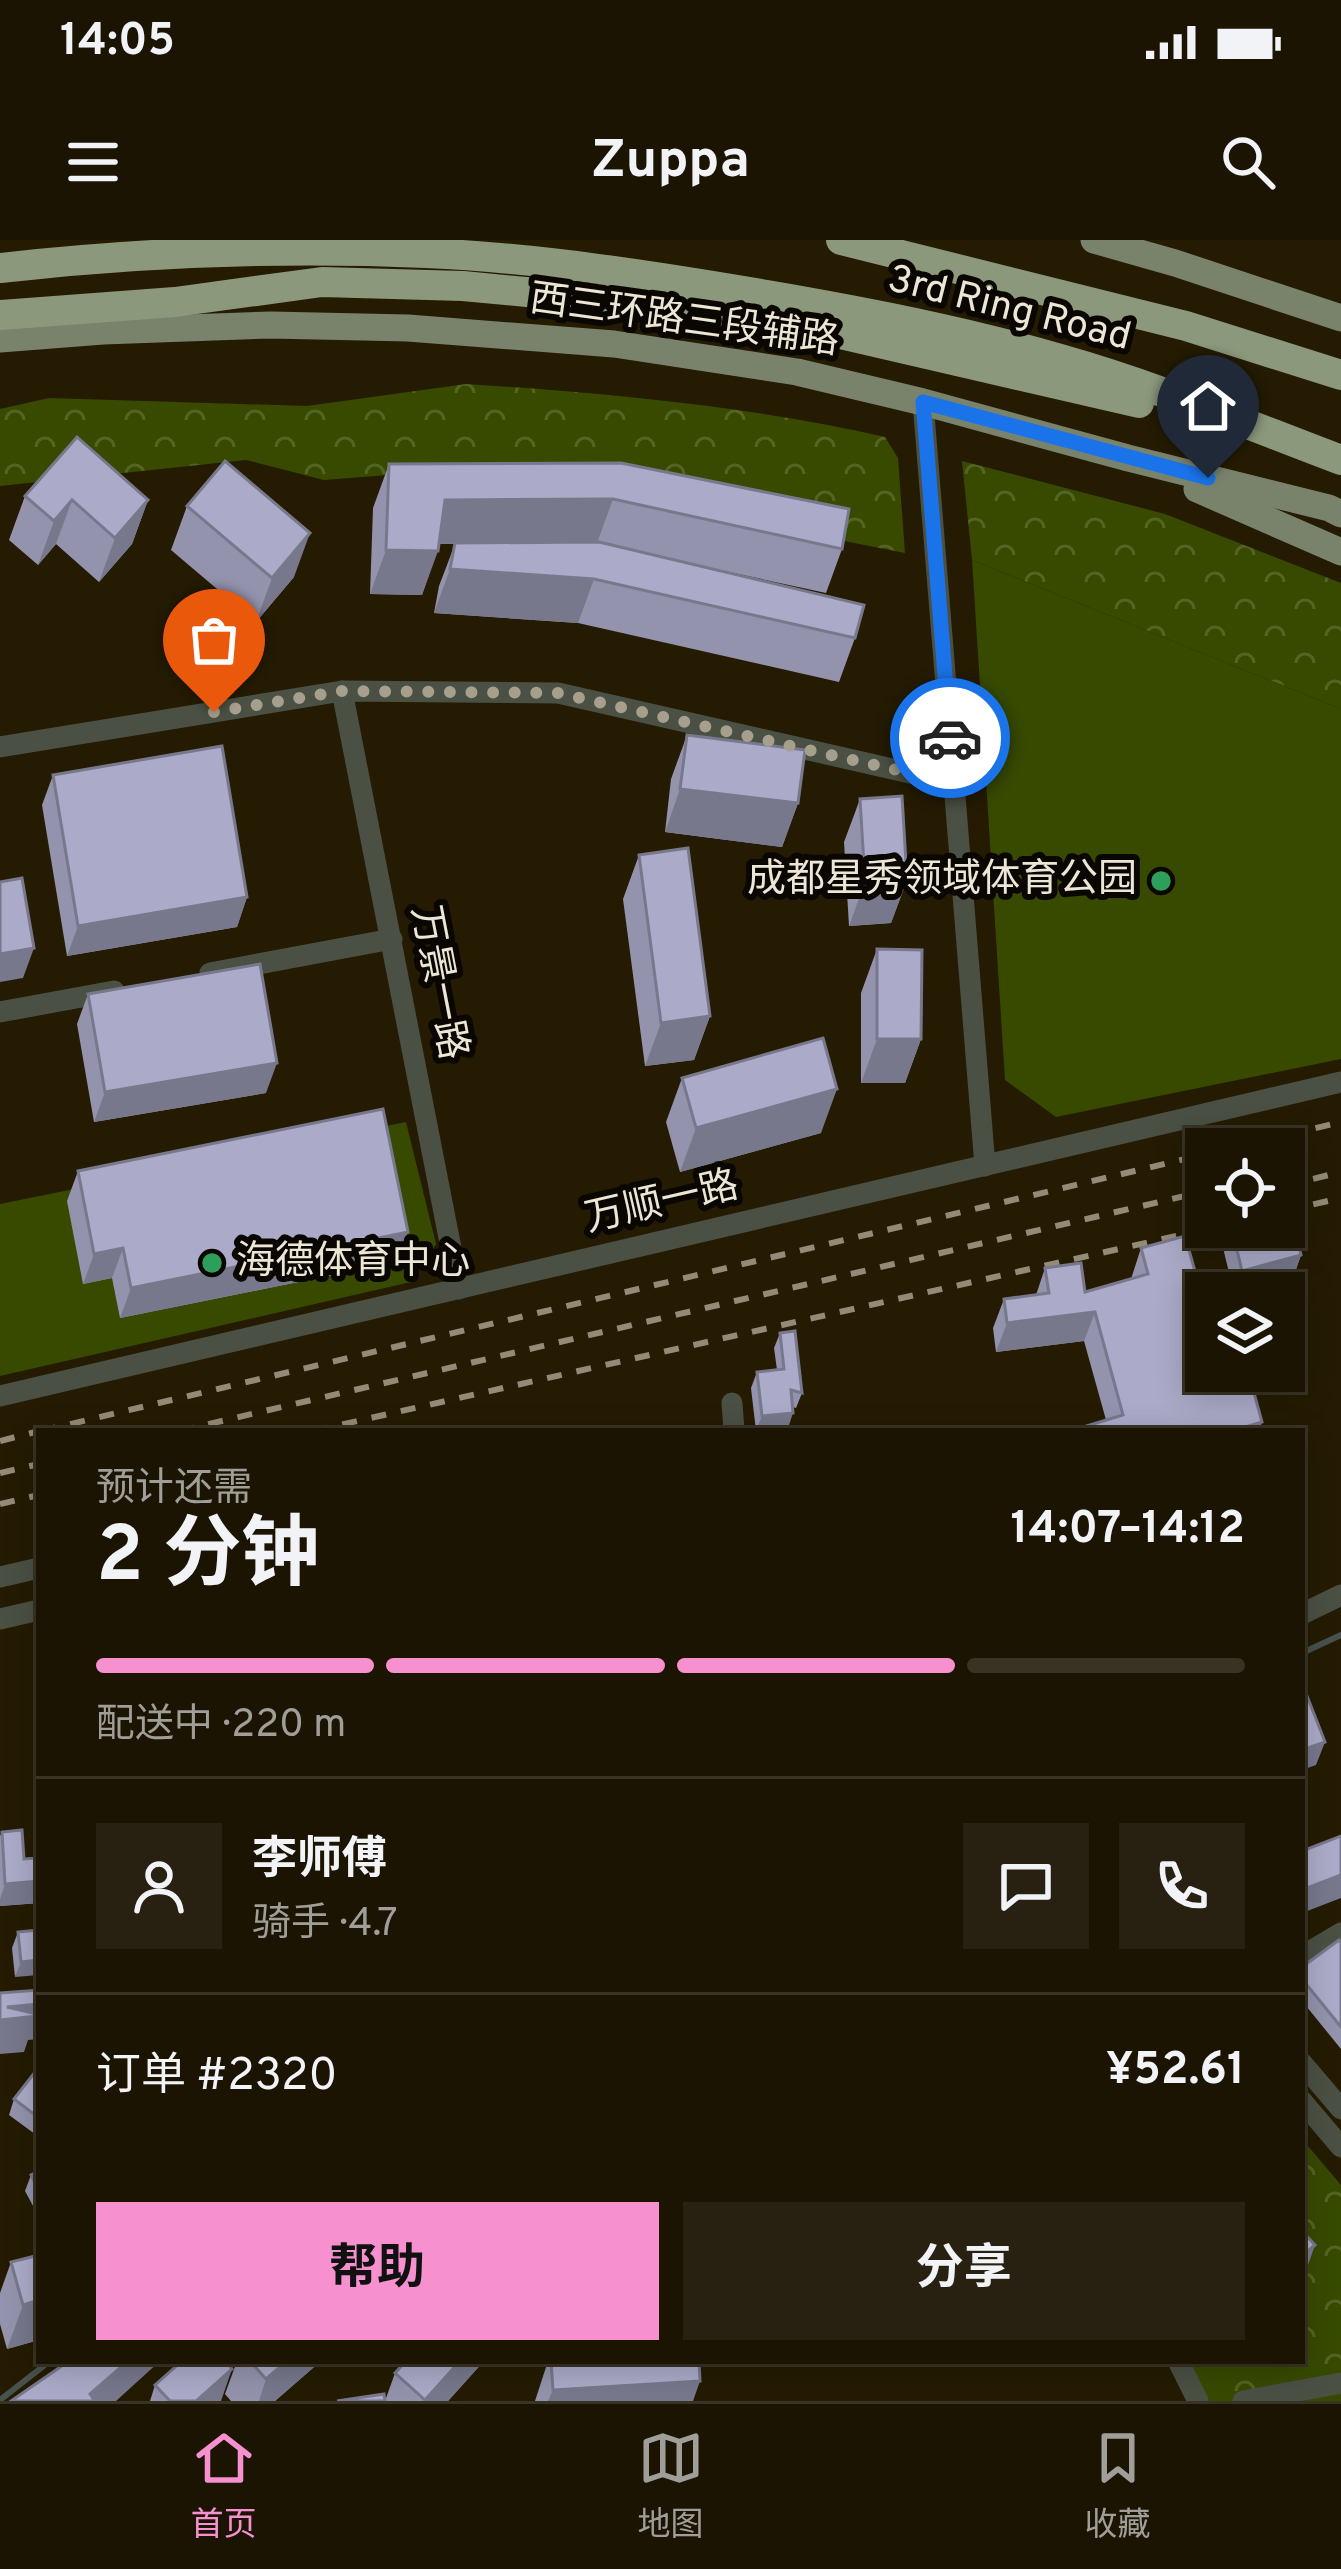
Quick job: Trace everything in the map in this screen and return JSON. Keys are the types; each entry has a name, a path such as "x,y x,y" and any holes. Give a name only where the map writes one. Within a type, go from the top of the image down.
{"highway":[{"name":"3rd Ring Road","path":"841,240 1186,326 1341,375"},
{"name":"3rd Ring Road","path":"0,268 169,253 296,250 429,253 580,267 753,293 953,331 1167,392 1341,460"},
{"path":"0,316 175,302 322,282 464,286 652,304 840,334 1271,434"}],"main road":[{"path":"1094,240 1341,318"},
{"name":"西三环路三段辅路","path":"0,339 271,325 408,328 614,344 796,372 1341,514"},
{"path":"1128,458 1341,552"}],"street":[{"path":"923,402 985,1166"},
{"path":"0,748 342,691 558,693 954,783"},
{"name":"万景一路","path":"342,691 459,1289"},
{"path":"184,977 392,939"},
{"path":"0,1012 138,986"},
{"name":"万顺一路","path":"0,1396 1341,1082"},
{"path":"732,1403 734,1428"},
{"path":"0,1577 36,1569"},
{"path":"1305,1613 1341,1595"},
{"path":"0,1619 36,1611"},
{"path":"1305,1954 1341,1933"},
{"path":"1305,2067 1341,2109"},
{"path":"1305,2105 1341,2147"},
{"path":"1180,2364 1198,2401"},
{"path":"1243,2401 1341,2383"}],"green space":[{"path":"466,384 677,402 885,437 898,458 905,553 600,493 388,475 324,480 246,460 0,486 0,409 49,398 307,406"},
{"path":"962,461 1165,514 1341,583 1341,709 972,560"},
{"name":"成都星秀领域体育公园","path":"972,560 1341,709 1341,1059 1056,1117 1005,1080"},
{"name":"海德体育中心","path":"406,1122 436,1244 411,1282 0,1376 0,1204"},
{"path":"1305,2143 1341,2185 1341,2401 1208,2401 1190,2364 1305,2364"}],"building":[{"path":"77,437 148,500 115,538 72,500 54,521 25,496"},
{"path":"225,461 310,533 272,578 187,506"},
{"path":"621,463 849,509 842,549 613,499 445,500 438,551 386,550 389,464"},
{"path":"599,542 864,605 855,638 594,579 450,569 455,543"},
{"path":"687,735 805,750 798,803 680,789"},
{"path":"222,746 247,897 78,926 53,775"},
{"path":"902,796 907,880 865,882 860,799"},
{"path":"688,848 710,1016 661,1023 639,855"},
{"path":"22,878 34,948 0,954 0,882"},
{"path":"877,949 922,950 921,1039 877,1039"},
{"path":"260,964 277,1063 105,1092 88,994"},
{"path":"823,1038 837,1089 696,1128 682,1078"},
{"path":"383,1109 408,1232 131,1288 123,1248 94,1254 78,1171"},
{"path":"1185,1236 1195,1272 1185,1272 1185,1392 1254,1392 1262,1422 1242,1428 1080,1428 1123,1415 1095,1312 1007,1323 1004,1299 1049,1293 1045,1268 1081,1263 1085,1292 1148,1274 1141,1248"},
{"path":"1237,1248 1299,1248 1301,1255 1242,1271"},
{"path":"795,1331 802,1393 791,1390 793,1413 762,1416 757,1372 784,1369 780,1333"},
{"path":"1305,1691 1325,1742 1305,1749"},
{"path":"22,1830 24,1859 36,1858 36,1881 5,1884 2,1832"},
{"path":"1341,1836 1341,1875 1305,1889 1305,1850"},
{"path":"36,1930 36,1960 21,1962 18,1932"},
{"path":"1339,1940 1341,1943 1341,2027 1305,1983 1305,1965"},
{"path":"36,1990 36,2004 7,2007 36,2016 0,2020 0,1993"},
{"path":"35,2072 36,2073 36,2116 14,2099"},
{"path":"1305,2234 1315,2245 1305,2253"},
{"path":"36,2256 36,2301 23,2305 11,2262"},
{"path":"65,2364 125,2364 90,2394 93,2401 11,2401"},
{"path":"179,2364 228,2364 232,2369 196,2401 170,2401 155,2385"},
{"path":"253,2364 284,2364 266,2379"},
{"path":"403,2364 457,2364 425,2400 395,2373"},
{"path":"551,2364 699,2364 700,2381 553,2390"},
{"path":"384,2394 385,2401 337,2401"}],"waterway":[{"path":"1305,1652 1341,1635"},
{"path":"0,2400 46,2364"}],"railway":[{"path":"1305,1131 1341,1122"},
{"path":"54,1428 1185,1159"},
{"path":"1305,1181 1341,1172"},
{"path":"192,1428 1185,1196"},
{"path":"1305,1206 1341,1198"},
{"path":"326,1428 1185,1234"},
{"path":"0,1441 36,1432"},
{"path":"0,1473 36,1465"},
{"path":"0,1504 36,1496"}],"way so far":[{"path":"214,712 342,691 558,693 954,783 950,738"}],"place":[{"name":"成都星秀领域体育公园","path":"1161,881"},
{"name":"海德体育中心","path":"212,1263"}],"route":[{"path":"950,738 923,402 1208,478"}]}
